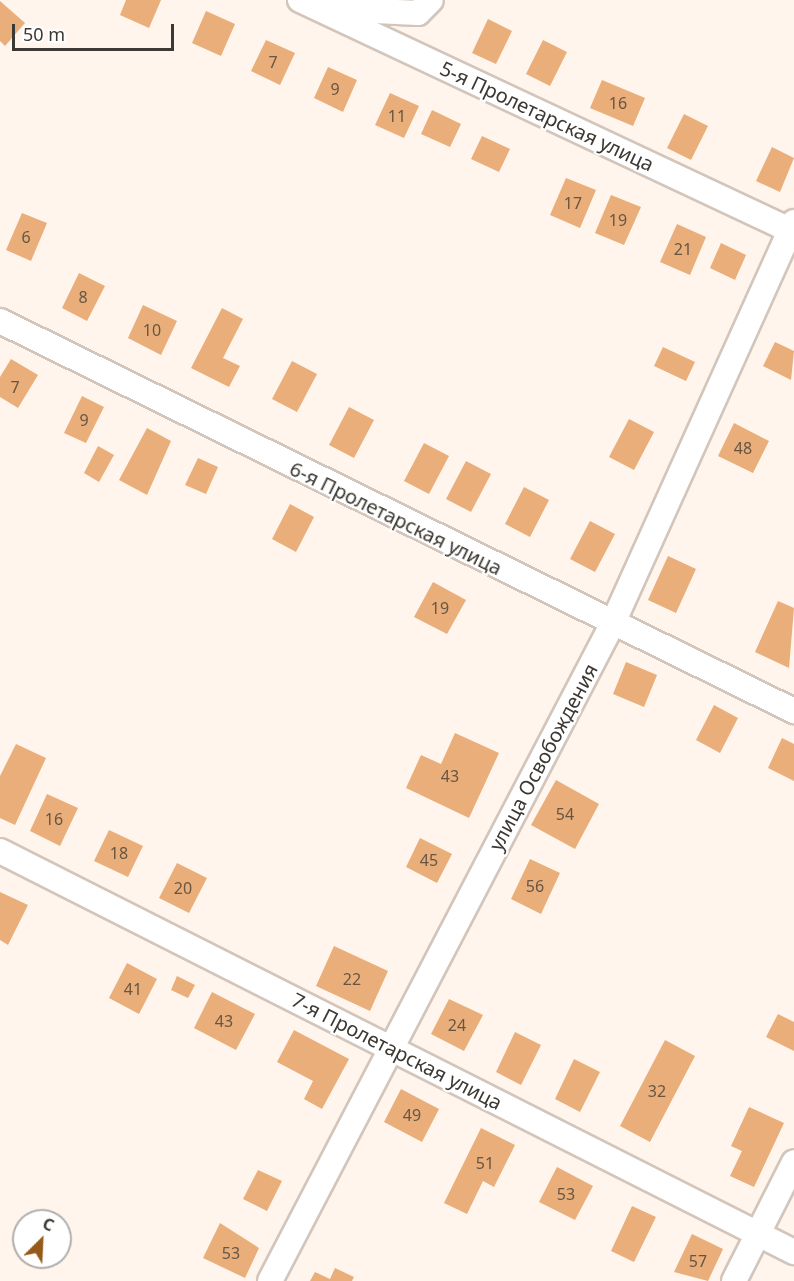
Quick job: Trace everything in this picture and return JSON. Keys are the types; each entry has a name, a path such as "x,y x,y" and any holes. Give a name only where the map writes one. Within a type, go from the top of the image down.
{"street":[{"path":"310,4 418,13 431,0"},
{"name":"5-я Пролетарская улица","path":"310,4 793,228"},
{"name":"улица Освобождения","path":"270,1281 612,625 793,228"},
{"name":"6-я Пролетарская улица","path":"0,321 612,625 794,711"},
{"name":"7-я Пролетарская улица","path":"0,851 794,1252"},
{"path":"734,1281 794,1162"}],"building":[{"path":"126,0 161,0 149,28 120,15"},
{"path":"0,1 25,23 5,46 0,41"},
{"path":"206,11 235,24 221,56 192,43"},
{"path":"488,19 512,31 496,64 472,53"},
{"path":"266,40 295,53 280,85 251,71"},
{"path":"543,40 567,52 550,86 526,74"},
{"path":"328,67 357,80 343,112 314,98"},
{"path":"602,80 645,98 633,126 590,108"},
{"path":"390,93 419,106 404,138 375,125"},
{"path":"432,110 461,124 450,147 421,134"},
{"path":"684,114 708,126 691,160 667,148"},
{"path":"482,136 510,149 499,172 471,159"},
{"path":"772,147 794,158 780,192 756,181"},
{"path":"566,178 596,190 580,228 550,215"},
{"path":"611,195 641,207 624,245 595,233"},
{"path":"22,213 47,223 31,261 6,250"},
{"path":"677,224 706,237 690,275 660,262"},
{"path":"721,243 746,255 735,280 710,268"},
{"path":"79,273 105,286 87,321 62,308"},
{"path":"143,305 177,321 161,355 128,338"},
{"path":"222,308 243,319 223,358 240,366 229,387 191,368"},
{"path":"775,342 794,351 791,380 763,366"},
{"path":"663,347 695,362 686,381 654,366"},
{"path":"11,359 38,375 18,408 0,397 0,377"},
{"path":"292,361 317,374 297,412 272,399"},
{"path":"82,396 104,407 86,443 64,433"},
{"path":"349,407 374,420 354,458 329,445"},
{"path":"629,419 654,432 634,470 609,457"},
{"path":"734,423 769,441 753,473 718,456"},
{"path":"147,428 171,441 147,495 119,480"},
{"path":"424,443 449,456 429,494 404,481"},
{"path":"98,446 114,455 99,482 84,473"},
{"path":"198,458 218,467 206,494 185,485"},
{"path":"466,461 491,474 471,512 446,499"},
{"path":"524,487 549,500 530,537 505,524"},
{"path":"290,504 314,517 296,552 272,539"},
{"path":"590,521 615,534 595,572 570,559"},
{"path":"668,556 696,569 676,613 648,600"},
{"path":"433,582 466,600 447,634 414,617"},
{"path":"778,601 794,608 789,668 755,652"},
{"path":"626,662 657,675 644,707 613,694"},
{"path":"714,705 738,718 720,753 696,740"},
{"path":"455,733 499,753 469,818 406,788 421,755 441,764"},
{"path":"782,738 794,744 794,781 768,768"},
{"path":"16,744 46,758 15,825 0,818 0,776"},
{"path":"556,780 599,804 575,849 531,825"},
{"path":"47,794 78,808 60,846 30,831"},
{"path":"109,830 143,846 128,877 94,861"},
{"path":"420,838 452,854 437,883 406,867"},
{"path":"530,859 560,873 541,914 511,899"},
{"path":"177,863 207,878 189,913 159,898"},
{"path":"0,892 28,905 8,945 0,940"},
{"path":"334,946 388,971 370,1011 316,986"},
{"path":"127,963 157,979 139,1014 109,998"},
{"path":"177,976 195,985 188,998 171,990"},
{"path":"212,992 255,1014 236,1050 194,1028"},
{"path":"449,999 483,1015 464,1051 431,1034"},
{"path":"778,1014 794,1022 794,1051 766,1037"},
{"path":"294,1030 349,1059 322,1109 304,1099 313,1081 277,1062"},
{"path":"515,1032 541,1045 521,1085 496,1072"},
{"path":"665,1040 695,1056 650,1142 620,1126"},
{"path":"574,1059 600,1072 580,1112 555,1099"},
{"path":"401,1089 439,1109 422,1142 384,1122"},
{"path":"749,1107 784,1123 754,1187 730,1176 742,1151 731,1146"},
{"path":"481,1128 515,1145 494,1187 483,1181 467,1214 444,1203"},
{"path":"557,1167 593,1186 575,1220 539,1202"},
{"path":"258,1170 282,1181 267,1211 243,1199"},
{"path":"632,1206 656,1217 634,1262 611,1251"},
{"path":"220,1223 259,1248 245,1278 203,1258"},
{"path":"692,1234 723,1249 708,1281 674,1272"},
{"path":"335,1268 354,1277 352,1281 310,1281 315,1272 330,1279"}]}
